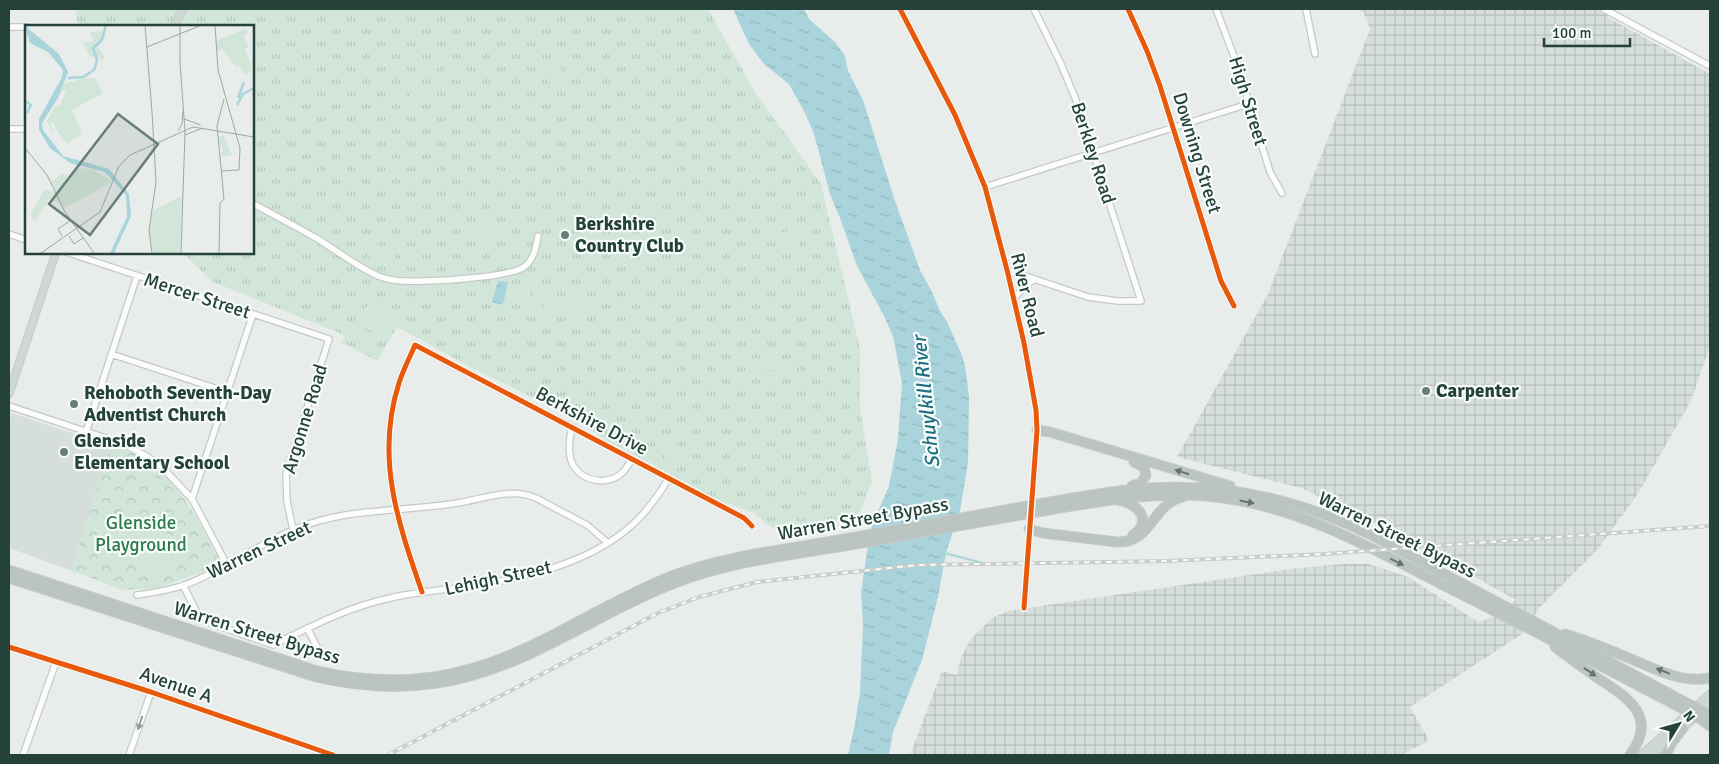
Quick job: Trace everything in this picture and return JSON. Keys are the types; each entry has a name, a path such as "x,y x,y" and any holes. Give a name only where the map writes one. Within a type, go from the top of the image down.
{"highway":[{"path":"1037,430 1048,436 1137,463 1144,468 1146,475 1143,480 1138,484 1117,491"},
{"path":"1037,430 1050,432 1262,496"},
{"name":"Warren Street Bypass","path":"9,570 301,666 356,678 408,680 459,672 500,660 640,590 684,572 739,557 839,543 1043,507 1117,491 1190,487 1230,490 1308,508 1355,528 1496,607 1708,720"},
{"name":"Warren Street Bypass","path":"1043,507 1150,495 1198,496 1244,501 1275,508 1305,518 1496,607"},
{"path":"1029,529 1044,533 1127,542 1144,533 1160,510 1168,504 1182,498 1198,496"},
{"path":"1029,529 1122,538 1131,536 1138,531 1142,521 1141,514 1136,508 1124,501 1104,500"},
{"name":"Warren Street Bypass","path":"9,578 307,675 366,686 408,687 461,679 502,666 550,644 643,596 686,579 733,566 839,543"},
{"path":"1540,630 1592,642 1676,676 1693,680 1710,678"},
{"path":"1540,630 1579,665 1627,697 1634,705 1639,714 1641,729 1639,742 1630,755"},
{"path":"1666,755 1682,728"}],"main road":[{"path":"175,25 183,9"},
{"path":"9,394 55,254"},
{"path":"1641,755 1710,694"},
{"path":"1652,755 1710,704"}],"street":[{"name":"River Road","path":"900,9 955,115 985,187 1014,299 1034,397 1037,430 1024,608"},
{"name":"Berkley Road","path":"1034,9 1069,82 1141,301 1118,301 1088,297 1034,279"},
{"name":"Downing Street","path":"1128,9 1155,71 1221,280 1234,306"},
{"name":"High Street","path":"1216,9 1237,64 1270,172 1282,193"},
{"path":"1306,9 1315,54"},
{"path":"1604,9 1710,66"},
{"path":"9,28 25,27"},
{"path":"985,187 1248,104"},
{"path":"9,128 25,129"},
{"path":"254,204 315,238 368,271 378,276 396,280 432,280 481,276 516,270 524,267 532,257 538,236"},
{"path":"9,234 25,240"},
{"name":"Mercer Street","path":"72,254 329,339"},
{"path":"1007,270 1034,279"},
{"path":"86,432 137,276"},
{"path":"1014,299 1034,279"},
{"path":"192,499 253,314"},
{"name":"Argonne Road","path":"293,530 286,501 286,474 329,339"},
{"name":"Berkshire Drive","path":"395,509 388,464 390,420 399,383 416,345 744,518 752,526"},
{"path":"111,354 227,392"},
{"path":"9,406 124,444 148,456 173,477 192,499 226,566"},
{"path":"572,427 569,438 571,459 575,468 589,480 602,481 613,478 623,472 632,459"},
{"name":"Lehigh Street","path":"183,585 196,611 205,621 273,645 359,606 422,592 484,584 528,574 578,559 608,543 640,518 669,478"},
{"name":"Warren Street","path":"137,595 183,585 226,566 293,530 348,514 458,503 509,493 530,496 587,526 608,543"},
{"path":"395,509 422,592"},
{"path":"307,628 322,656"},
{"name":"Avenue A","path":"9,647 150,692 333,755"},
{"path":"23,755 56,662"},
{"path":"129,755 150,692"}],"shaded area":[{"path":"1356,9 1611,9 1607,17 1710,74 1710,345 1691,401 1639,492 1598,549 1541,606 1521,635 1410,707 1429,740 1402,755 910,755 942,671 957,675 960,660 970,640 992,618 1008,611 1290,569 1343,564 1369,564 1408,577 1478,622 1493,617 1516,600 1402,536 1301,488 1177,457 1268,294 1370,29 1364,13"},
{"path":"12,413 110,446 72,571 9,548 9,422"}],"green space":[{"name":"Berkshire Country Club","path":"75,9 708,9 755,92 821,184 860,349 860,409 872,482 858,516 782,533 768,525 754,513 721,501 603,438 552,407 465,364 397,327 377,361 341,342 345,337 334,330 213,282 184,254 254,254 254,25 78,25"},
{"path":"550,59 556,59 562,70 561,81 556,86 548,81 543,70 546,62"},
{"path":"452,60 463,67 464,76 462,79 451,79 443,72"},
{"path":"411,92 419,94 423,99 421,110 412,116 405,111 405,106"},
{"path":"498,170 505,172 506,178 502,186 495,190 490,187 489,178"},
{"path":"476,224 500,230 498,241 492,245 472,238"},
{"path":"789,230 800,234 799,246 787,247 780,242 779,239 782,233"},
{"path":"376,244 395,249 396,259 376,260 369,257 368,253"},
{"path":"524,281 533,284 528,304 518,302"},
{"path":"536,284 545,287 540,307 531,305"},
{"path":"548,288 557,290 552,310 543,308"},
{"path":"576,296 585,299 587,307 582,315 573,319 568,313 567,306 572,298"},
{"path":"371,304 379,308 391,322 389,331 383,332 369,323 365,316 366,307"},
{"path":"359,327 374,335 374,340 370,345 357,339 356,334"},
{"path":"763,344 768,347 779,365 772,372 768,370 757,350 758,346"},
{"path":"665,435 673,435 677,441 679,457 676,463 668,460 662,451 661,445"},
{"name":"Glenside Playground","path":"110,446 132,453 148,461 174,485 194,513 219,559 216,565 200,573 157,588 123,590 72,571"},
{"path":"150,473 166,483 160,493 144,483"},
{"path":"802,494 812,511 801,520 796,513 793,502 794,499"},
{"path":"105,512 180,538 167,577 91,551"}],"water":[{"name":"Schuylkill River","path":"733,9 804,9 809,19 835,42 845,56 848,71 863,100 895,201 920,270 947,322 965,366 969,396 968,463 960,511 946,553 938,597 922,660 893,732 889,755 848,755 860,693 863,626 861,592 869,538 872,525 889,486 898,439 902,382 893,336 857,266 830,194 814,134 805,113 789,84 764,64 749,44"},
{"path":"498,281 508,282 503,305 492,302"}],"waterway":[{"path":"944,553 983,563"}],"railway":[{"path":"388,755 658,613 699,597 757,582 918,565 1167,561 1324,554 1710,526"}],"cycle path":[{"path":"900,9 955,115 985,187 1024,343 1036,410 1037,430 1024,608"},
{"path":"1128,9 1160,86 1221,281 1234,306"},
{"path":"422,592 398,515 389,463 392,410 401,378 415,345 744,518 752,526"},
{"path":"9,647 151,692 333,755"}],"place":[{"name":"Berkshire Country Club","path":"565,235"},
{"name":"Carpenter","path":"1426,391"},
{"name":"Rehoboth Seventh-Day Adventist Church","path":"74,404"},
{"name":"Glenside Elementary School","path":"64,452"}]}
